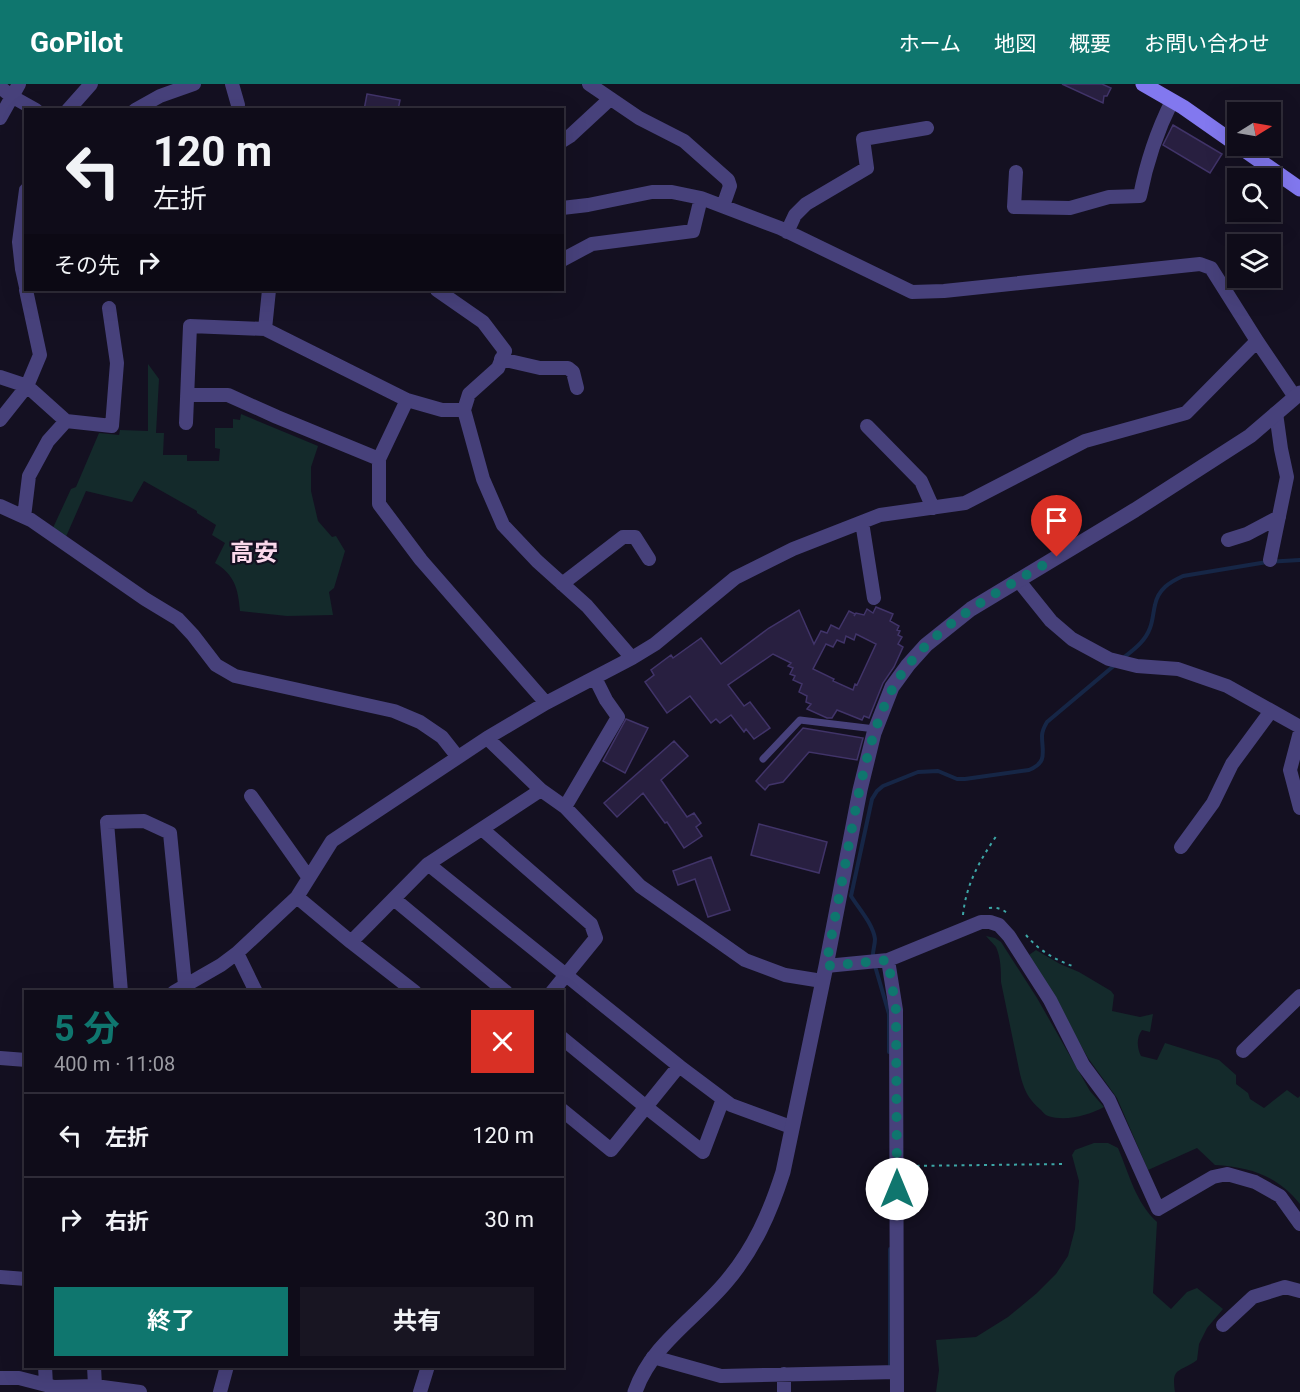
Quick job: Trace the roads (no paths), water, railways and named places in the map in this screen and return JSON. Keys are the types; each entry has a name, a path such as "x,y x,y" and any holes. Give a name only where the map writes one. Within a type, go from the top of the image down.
{"main road":[{"path":"1143,84 1172,101 1300,189"}],"street":[{"path":"0,118 19,84"},
{"path":"70,108 91,84"},
{"path":"139,108 160,96 194,84"},
{"path":"232,84 236,108"},
{"path":"589,84 639,118 684,141 728,180 730,186 723,206"},
{"path":"0,87 32,108"},
{"path":"564,140 610,99"},
{"path":"1016,172 1014,207 1070,208 1109,197 1140,196 1144,176 1172,101"},
{"path":"787,232 795,215 806,204 867,168 863,139 927,128"},
{"path":"564,208 588,206 652,192 672,192 701,198 787,232 912,291 944,291 1200,264 1210,268 1257,341 1298,395 1250,436 1135,510 971,609 926,645 892,687 876,729 860,790 783,1172 772,1205 743,1261 718,1291 662,1345 648,1365 635,1392"},
{"path":"564,259 592,244 693,231 701,198"},
{"path":"24,207 20,242 24,278"},
{"path":"0,420 27,386 40,355 27,291"},
{"path":"265,329 269,291"},
{"path":"438,291 483,322 505,351 498,368 469,394 464,410 483,478 503,525 537,561 587,606 632,658"},
{"path":"0,377 27,386 66,421 112,426 117,363 109,308"},
{"path":"186,423 190,326 265,329 407,400 442,410 464,410"},
{"path":"122,990 107,822 144,821 170,833 180,988 221,965 237,953 297,897 332,842 457,756 546,703 655,644 735,578 793,549 880,515 965,503 1085,441 1186,413 1257,341"},
{"path":"501,359 540,368 568,368 573,372 577,388"},
{"path":"187,395 228,394 379,459"},
{"path":"407,400 379,459 379,504 421,560 546,703"},
{"path":"1270,560 1287,477 1276,413"},
{"path":"24,517 29,476 48,441 66,421"},
{"path":"867,426 921,481 933,507"},
{"path":"0,506 31,519 145,599 178,619 216,665 236,676 394,711 420,722 442,737 457,756"},
{"path":"1228,540 1247,534 1279,517"},
{"path":"862,522 874,598"},
{"path":"562,584 623,537 634,537 649,559"},
{"path":"1018,580 1051,621 1072,639 1109,659 1137,666 1178,669 1227,686 1300,727"},
{"path":"565,807 618,717 595,678"},
{"path":"1181,847 1213,804 1232,764 1271,711"},
{"path":"1300,732 1295,772 1300,808"},
{"path":"487,738 541,790 565,807 640,886 745,960 785,975 822,981"},
{"path":"351,942 428,864 541,790"},
{"path":"251,796 309,878"},
{"path":"482,828 591,924 596,938 554,990"},
{"path":"428,864 679,1066 731,1105 791,1127"},
{"path":"297,897 412,990"},
{"path":"394,899 504,990"},
{"path":"826,966 888,960 981,922 990,922 999,926 1009,936 1050,1000 1083,1065 1109,1100 1158,1209 1213,1177 1227,1174 1255,1182 1280,1196 1300,1224"},
{"path":"237,953 255,990"},
{"path":"888,960 896,1010 897,1392"},
{"path":"1243,1051 1300,996"},
{"path":"564,1040 704,1152 723,1099"},
{"path":"0,1058 24,1060"},
{"path":"568,1120 611,1150 679,1066"},
{"path":"0,1277 24,1279"},
{"path":"1224,1325 1253,1297 1285,1287 1300,1291"},
{"path":"653,1358 721,1376 897,1372"},
{"path":"46,1368 51,1388"},
{"path":"94,1368 95,1389"},
{"path":"220,1392 226,1368"},
{"path":"420,1392 427,1368"},
{"path":"784,1374 784,1392"},
{"path":"0,1378 19,1378 51,1388 140,1392"}],"lane":[{"path":"763,759 800,720 876,729"}],"waterway":[{"path":"1122,659 1148,633 1157,599 1165,587 1174,581 1183,576 1267,562 1300,560"},
{"path":"873,959 874,933 851,896 872,799 877,791 883,786 918,772 938,771 957,779 965,779 1029,770 1035,767 1043,756 1042,734 1047,722 1116,664"},
{"path":"875,966 889,1014 889,1052"},
{"path":"890,1249 890,1370"}],"district":[{"name":"高安","path":"254,553"}]}
